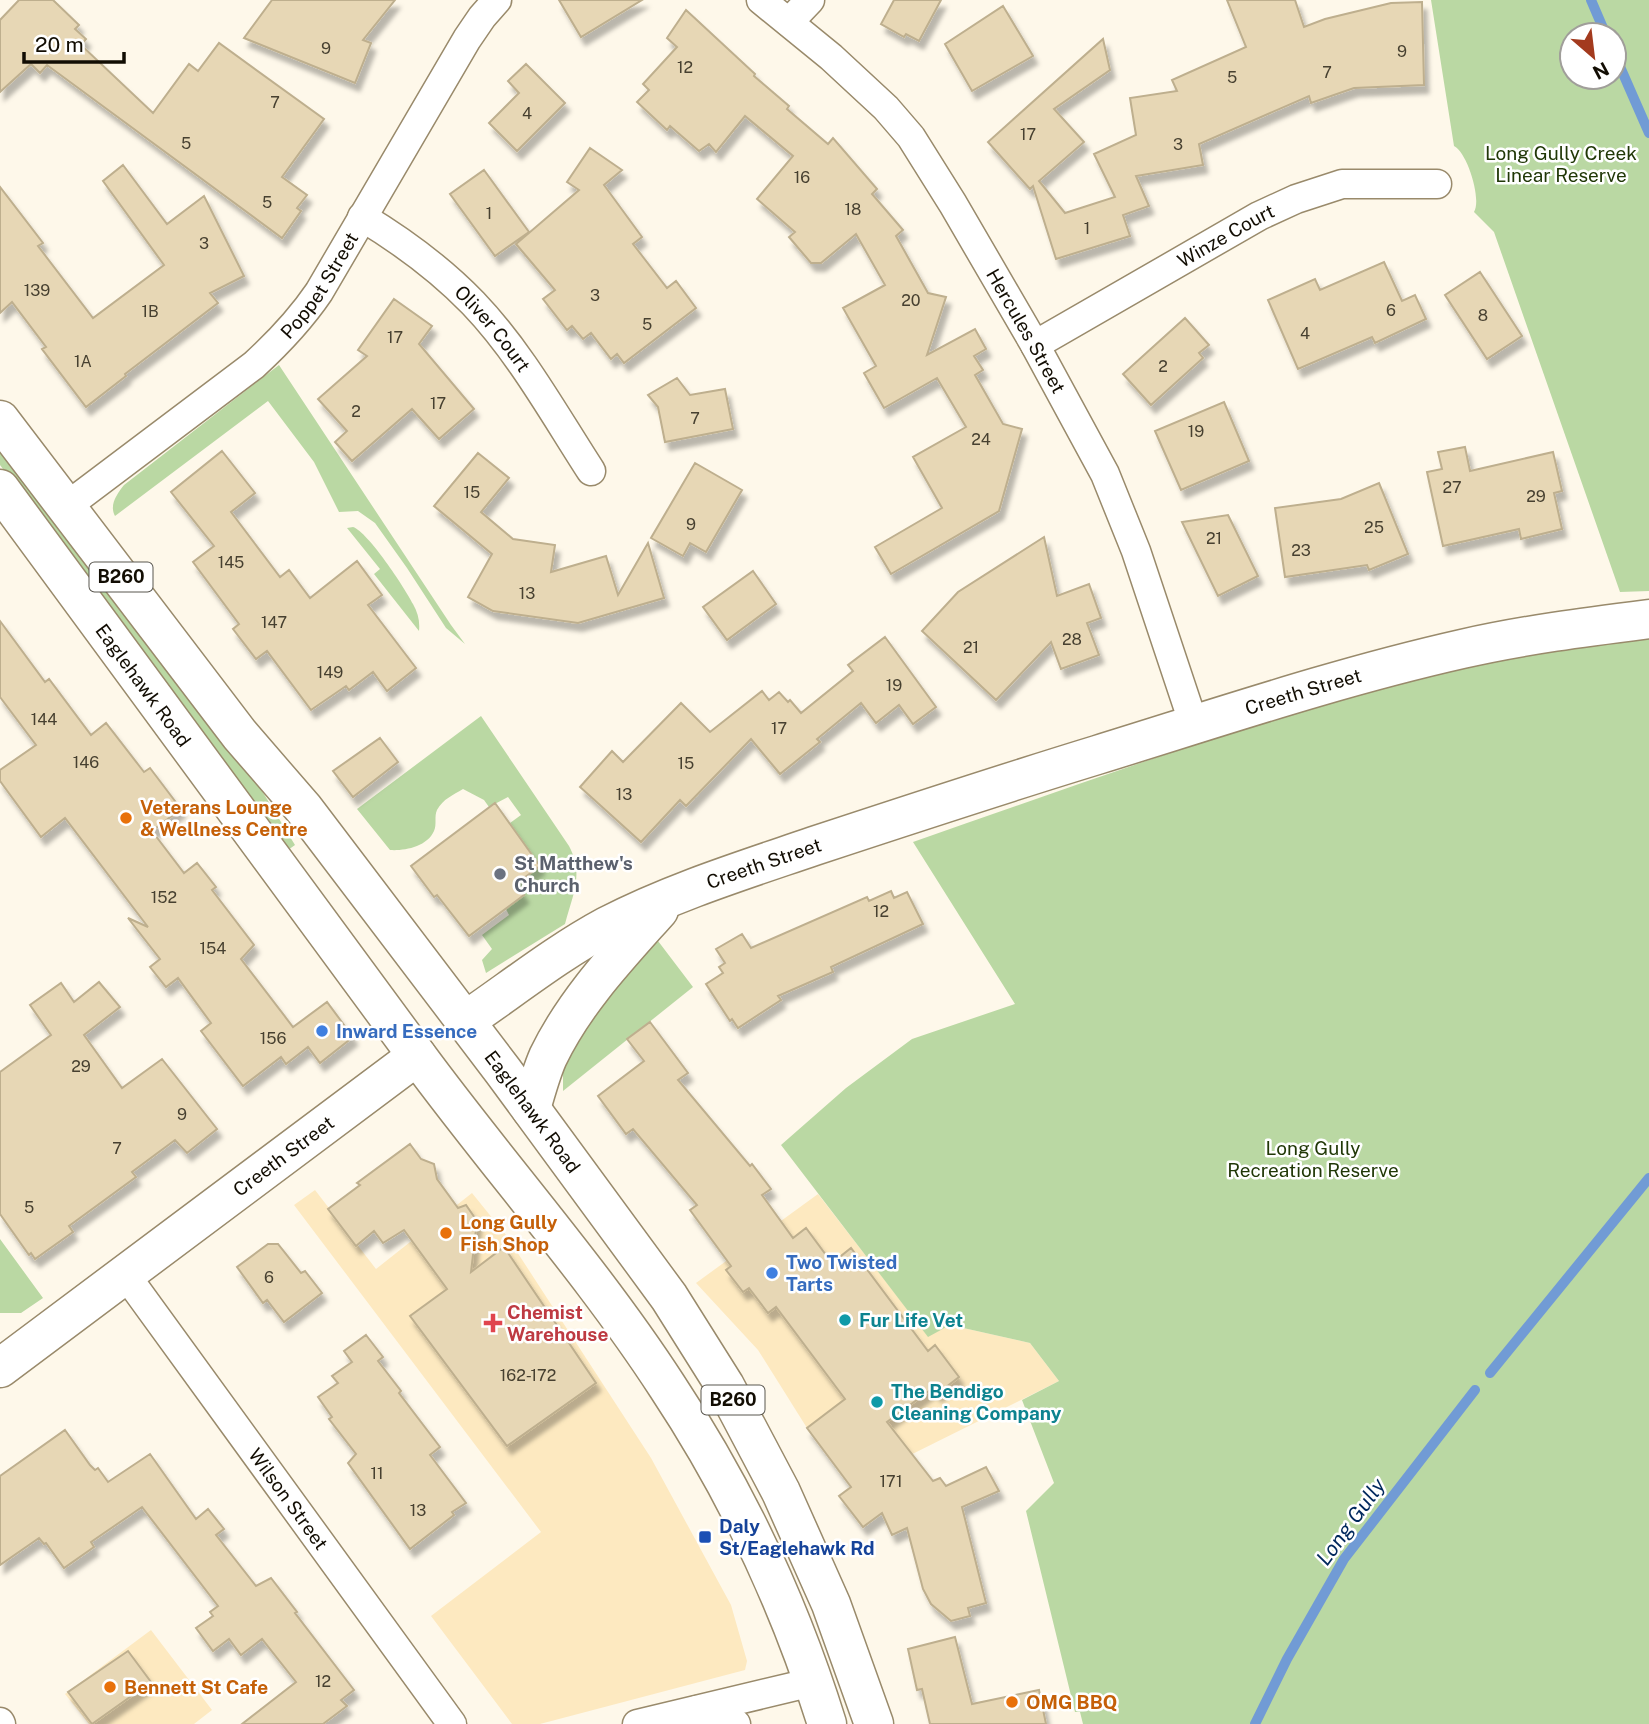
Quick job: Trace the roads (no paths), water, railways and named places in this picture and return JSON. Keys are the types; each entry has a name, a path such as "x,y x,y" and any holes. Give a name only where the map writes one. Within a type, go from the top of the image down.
{"main road":[{"name":"Eaglehawk Road","path":"0,420 240,735 304,809 669,1297 754,1439 781,1492 831,1604 874,1724"},
{"name":"Eaglehawk Road","path":"0,489 417,1056 631,1333 671,1392 710,1456 756,1544 794,1629 827,1724"},
{"name":"Creeth Street","path":"1,1364 465,1021 584,939 628,916 748,868 942,803 1194,725 1463,649 1553,632 1649,619"},
{"path":"531,1109 547,1059 568,1022 608,966 670,898"}],"street":[{"name":"Poppet Street","path":"67,506 244,373 282,340 302,317 467,39 482,16 497,0"},
{"name":"Hercules Street","path":"761,0 859,82 911,136 953,204 1035,345 1117,500 1194,725"},
{"path":"789,22 810,0"},
{"name":"Winze Court","path":"1035,345 1259,216 1296,199 1342,184 1437,184"},
{"name":"Oliver Court","path":"362,218 411,249 473,303 520,362 591,471"},
{"name":"Wilson Street","path":"125,1274 452,1724"},
{"path":"637,1724 813,1682"},
{"path":"697,1710 736,1724"}],"waterway":[{"name":"Long Gully","path":"1591,0 1600,21"},
{"name":"Long Gully","path":"1628,85 1649,133"},
{"name":"Long Gully","path":"1490,1373 1649,1178"},
{"name":"Long Gully","path":"1255,1724 1287,1659 1344,1559 1475,1390"}],"place":[{"name":"Veterans Lounge & Wellness Centre","path":"126,818"},
{"name":"St Matthew's Church","path":"500,874"},
{"name":"Inward Essence","path":"322,1031"},
{"name":"Long Gully Fish Shop","path":"446,1233"},
{"name":"Two Twisted Tarts","path":"772,1273"},
{"name":"Fur Life Vet","path":"845,1320"},
{"name":"Chemist Warehouse","path":"493,1323"},
{"name":"The Bendigo Cleaning Company","path":"877,1402"},
{"name":"Daly St/Eaglehawk Rd","path":"705,1537"},
{"name":"Bennett St Cafe","path":"110,1687"},
{"name":"OMG BBQ","path":"1012,1702"}],"park label":[{"name":"Long Gully Creek Linear Reserve","path":"1561,164"},
{"name":"Long Gully Recreation Reserve","path":"1313,1159"}]}
